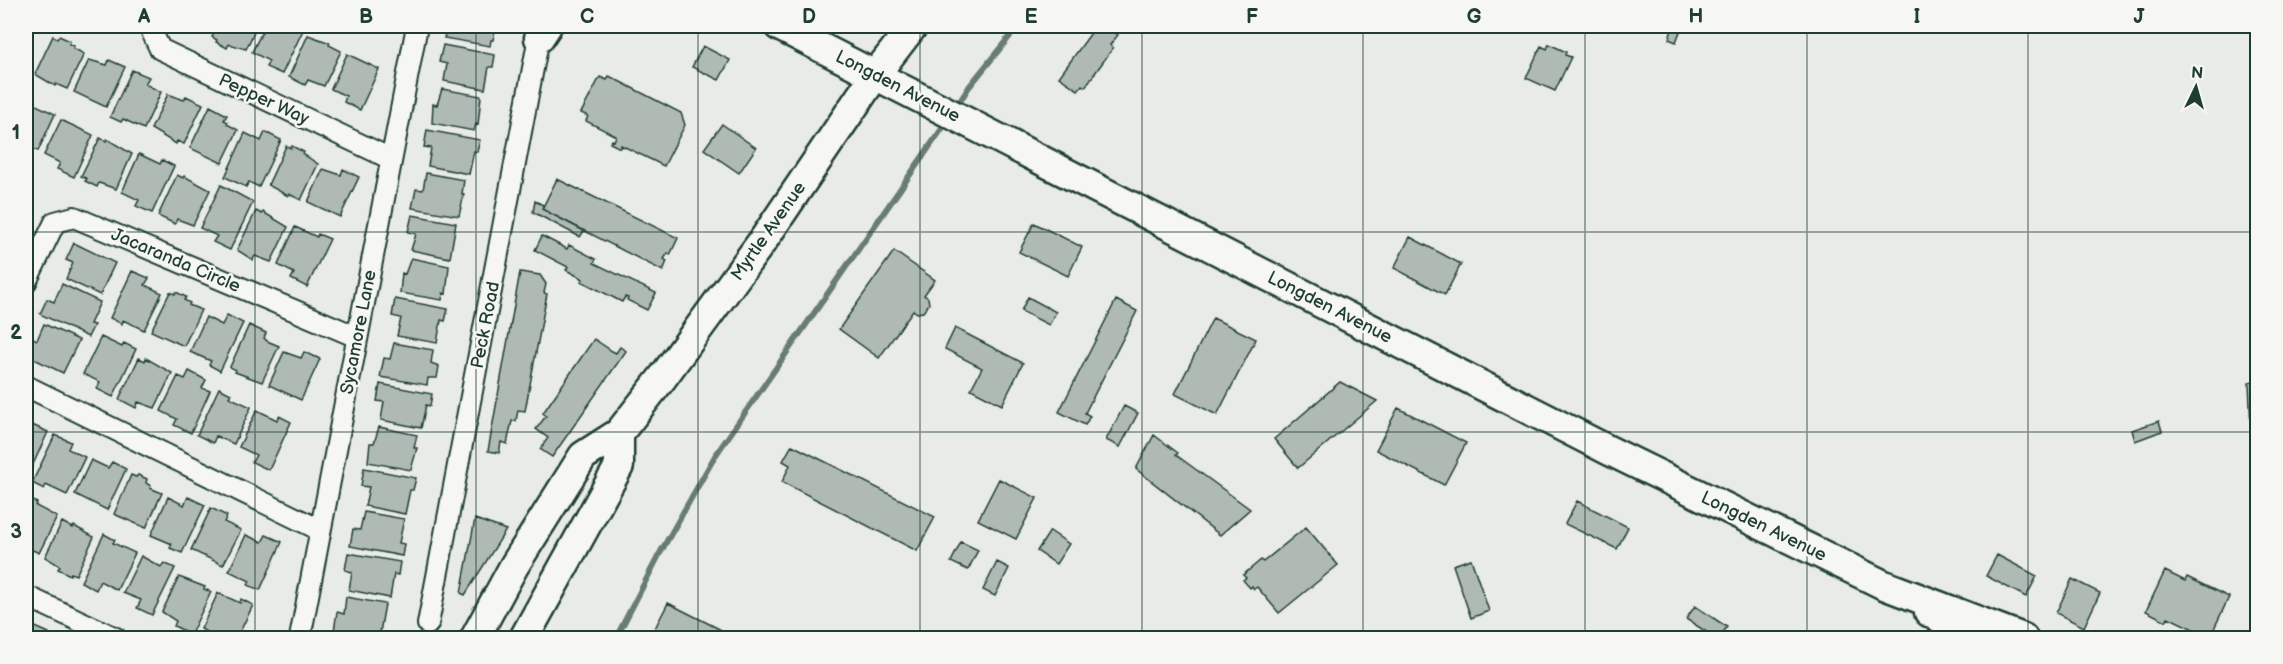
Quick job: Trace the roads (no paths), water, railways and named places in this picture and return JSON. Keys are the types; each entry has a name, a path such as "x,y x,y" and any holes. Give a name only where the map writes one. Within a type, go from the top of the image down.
{"street":[{"name":"Pepper Way","path":"152,26 152,32 160,49 391,159"},
{"name":"Sycamore Lane","path":"300,639 417,26"},
{"name":"Longden Avenue","path":"779,26 1610,451 1884,585 1946,622 1963,639"},
{"name":"Myrtle Avenue","path":"475,639 514,566 583,456 619,433 663,377 751,256 875,75 913,26"},
{"name":"Peck Road","path":"428,624 542,30"},
{"name":"Jacaranda Circle","path":"26,282 55,222 74,217 357,337"},
{"path":"26,386 320,530"},
{"path":"524,639 619,466 619,433"},
{"name":"Longden Avenue","path":"1884,585 2023,639"},
{"path":"26,596 117,639"}],"waterway":[{"path":"955,109 969,87 1018,26"},
{"path":"616,638 659,555 715,456 948,120"}]}
